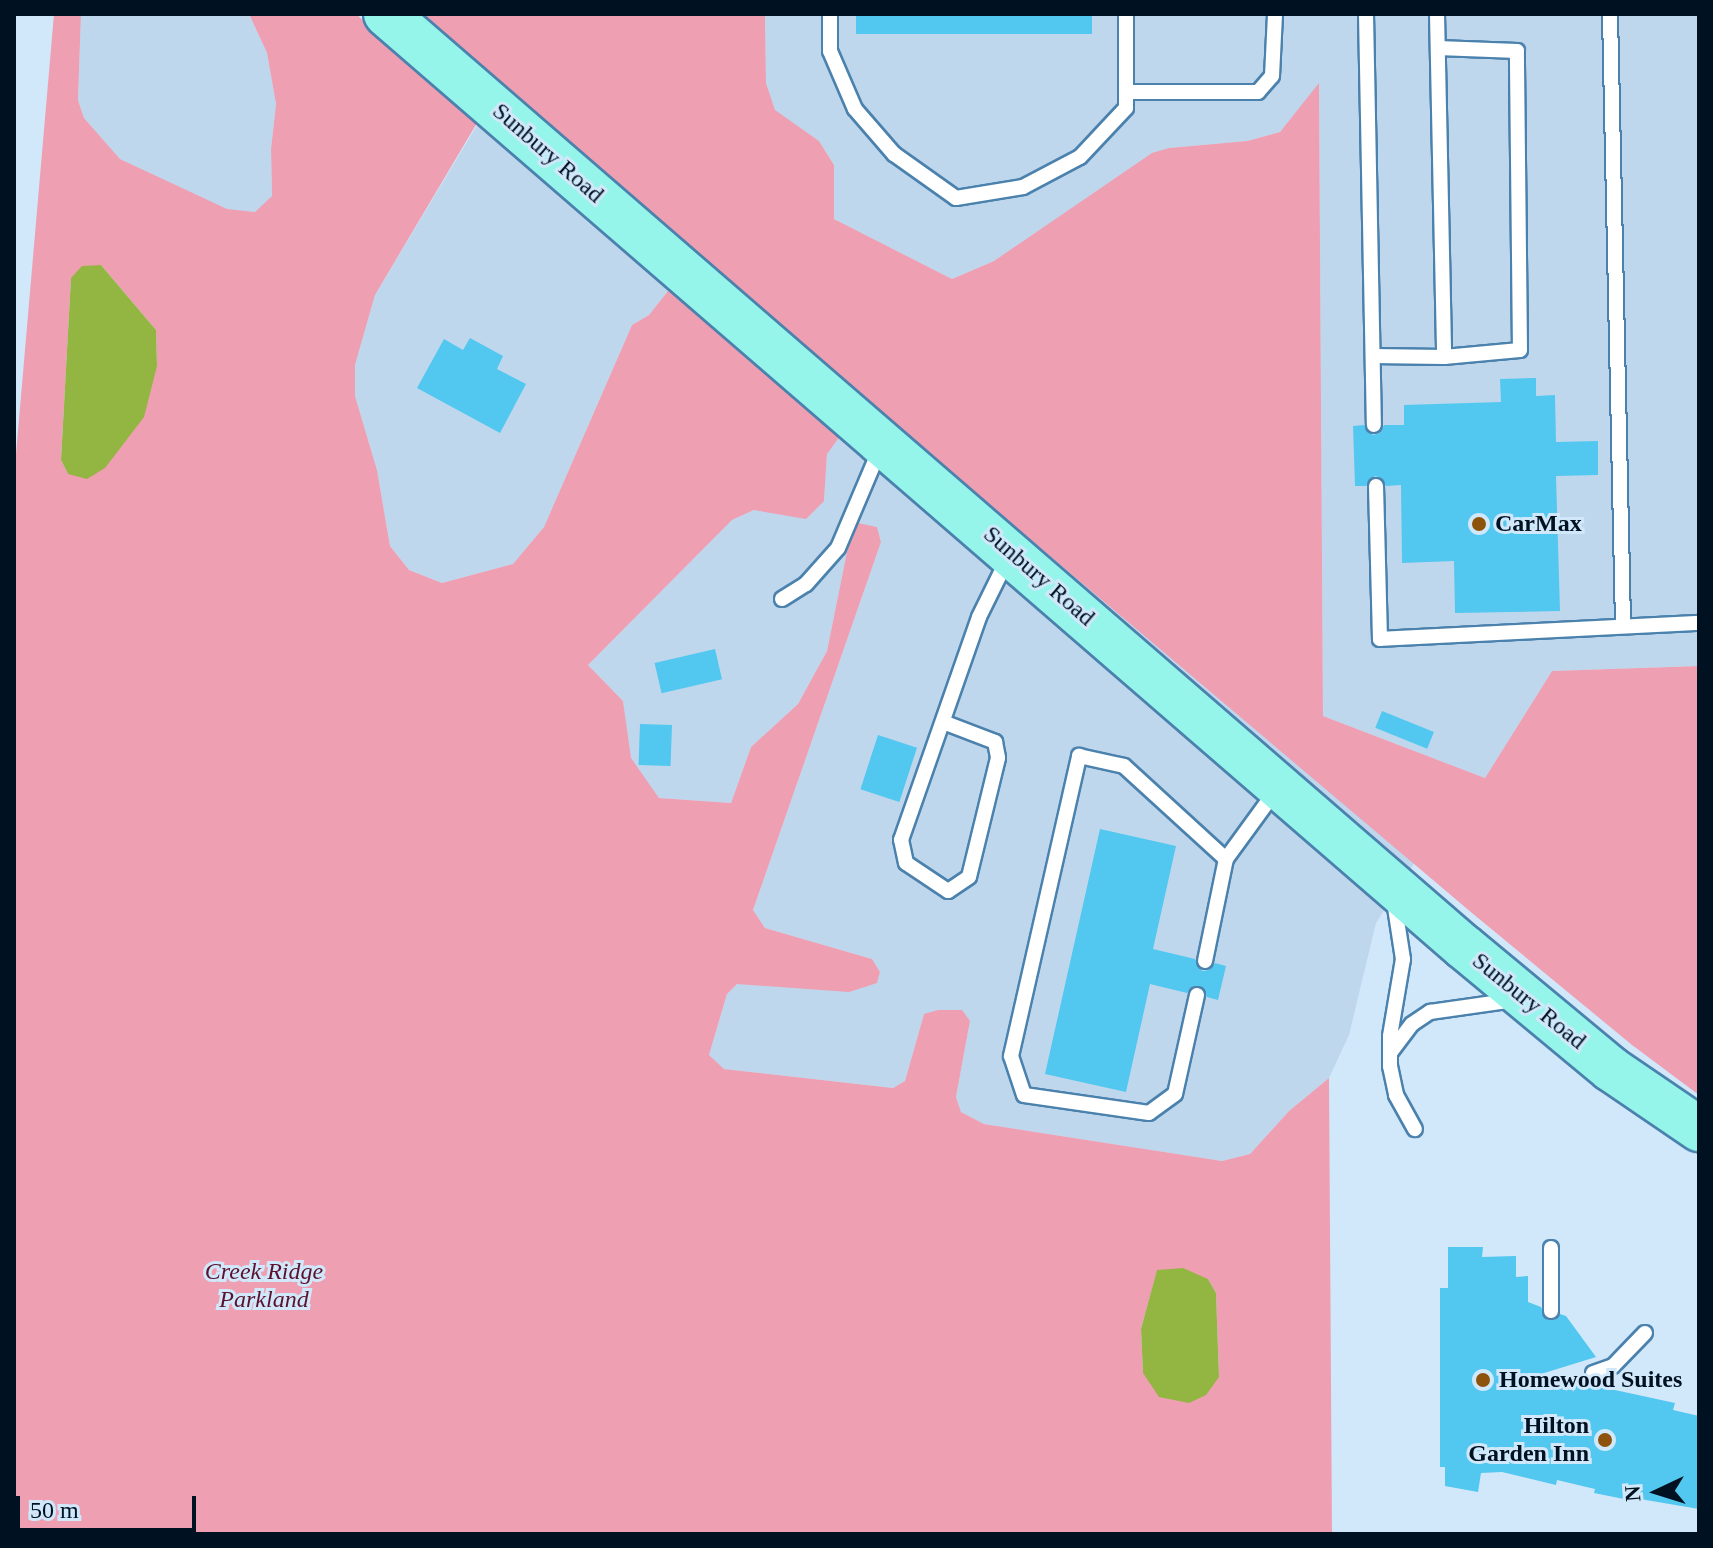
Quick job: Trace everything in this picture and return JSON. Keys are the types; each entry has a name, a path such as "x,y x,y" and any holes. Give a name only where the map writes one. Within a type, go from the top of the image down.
{"main road":[{"name":"Sunbury Road","path":"386,14 1011,552 1277,788 1611,1069 1699,1129"}],"lane":[{"path":"830,14 830,51 855,109 894,154 956,198 1023,187 1080,157 1126,108 1126,14"},
{"path":"1126,92 1258,92 1272,76 1275,14"},
{"path":"1366,14 1374,425"},
{"path":"1437,14 1444,357"},
{"path":"1610,14 1623,626"},
{"path":"1373,356 1444,357 1520,350 1517,51 1438,48"},
{"path":"782,599 806,584 838,548 883,441"},
{"path":"1376,486 1380,639 1699,623"},
{"path":"943,722 995,742 998,758 969,877 948,891 906,863 901,840 979,617 1011,552"},
{"path":"1197,995 1175,1094 1149,1113 1024,1095 1011,1056 1079,756 1124,766 1226,859"},
{"path":"1205,961 1226,859 1277,788"},
{"path":"1392,884 1403,959 1389,1053 1396,1095 1415,1129"},
{"path":"1389,1053 1412,1024 1430,1012 1526,998"},
{"path":"1551,1248 1551,1311"},
{"path":"1593,1373 1613,1366 1645,1333"}],"shaded area":[{"path":"81,14 249,14 267,53 276,104 271,149 272,197 255,212 227,210 120,159 84,118 78,100"},
{"path":"765,14 1699,14 1699,666 1552,671 1485,778 1323,716 1319,85 1280,132 1247,141 1169,148 994,261 952,279 834,219 834,165 819,141 775,111 766,83"},
{"path":"497,92 697,255 649,315 632,325 544,527 513,564 442,583 409,570 390,546 377,470 355,396 355,365 375,295"},
{"path":"101,265 156,330 157,366 144,417 105,468 87,479 68,474 61,460 71,278 82,266"},
{"path":"867,398 1415,862 1376,923 1349,1035 1329,1078 1289,1111 1250,1154 1222,1161 984,1124 961,1112 956,1097 970,1021 924,1014 905,1081 893,1088 723,1069 709,1055 727,994 737,984 877,983 880,972 872,959 765,928 753,910 881,542 877,527 853,523 827,651 798,704 751,747 731,803 659,798 630,758 623,701 588,665 732,520 754,510 824,501 827,453"},
{"path":"1183,1268 1208,1279 1216,1293 1219,1377 1206,1395 1189,1403 1159,1397 1143,1373 1141,1329 1157,1270"}],"green space":[{"name":"Creek Ridge Parkland","path":"54,14 81,14 78,100 84,118 120,159 227,209 255,212 272,196 271,149 276,104 267,53 249,14 356,14 477,123 375,295 355,365 355,396 377,470 390,546 409,570 442,583 513,564 544,527 632,325 649,315 672,286 843,432 827,454 824,501 806,519 754,510 732,520 588,665 623,701 631,758 659,798 731,803 751,747 798,704 827,651 853,522 877,527 881,542 753,910 765,928 872,959 880,972 877,983 849,992 737,984 727,994 709,1055 724,1069 893,1088 905,1081 924,1014 938,1010 962,1010 970,1021 956,1097 961,1112 984,1124 1222,1161 1250,1154 1289,1111 1329,1078 1332,1534 14,1534 14,477","holes":["101,265 156,330 157,366 68,474 61,460 71,278","1157,1271 1208,1279 1216,1293 1219,1377 1143,1373 1141,1329"]},
{"path":"409,14 765,14 766,83 775,110 819,141 834,165 834,219 952,279 994,261 1152,153 1169,148 1247,141 1280,132 1319,83 1323,716 1485,778 1552,671 1699,666 1699,1095 1632,1045 1472,913"}],"building":[{"path":"856,14 1092,14 1092,34 856,34"},
{"path":"470,338 503,356 497,369 526,384 500,433 417,388 444,339 463,350"},
{"name":"CarMax","path":"1536,378 1536,396 1555,395 1556,442 1598,441 1598,475 1556,476 1560,611 1455,613 1454,561 1402,563 1401,485 1386,486 1381,478 1375,476 1366,486 1355,486 1353,426 1364,425 1373,435 1380,433 1384,425 1404,425 1404,405 1501,402 1500,379"},
{"path":"715,649 722,679 662,693 655,663"},
{"path":"1382,711 1434,732 1427,749 1375,728"},
{"path":"640,724 672,725 671,766 639,765"},
{"path":"878,735 917,748 899,802 860,789"},
{"path":"1100,829 1176,846 1153,949 1195,959 1202,971 1209,970 1215,963 1226,966 1218,1000 1207,997 1200,986 1193,986 1187,993 1150,984 1126,1092 1045,1074"},
{"path":"1448,1247 1483,1247 1482,1257 1516,1256 1516,1277 1528,1276 1528,1302 1541,1307 1547,1320 1555,1320 1560,1314 1566,1316 1596,1357 1541,1374 1675,1403 1673,1410 1699,1416 1699,1509 1640,1499 1639,1502 1594,1493 1595,1489 1557,1480 1556,1485 1502,1472 1481,1473 1478,1492 1445,1486 1445,1467 1440,1467 1440,1288 1448,1288"}],"place":[{"name":"CarMax","path":"1479,524"},
{"name":"Homewood Suites","path":"1483,1380"},
{"name":"Hilton Garden Inn","path":"1605,1440"}]}
